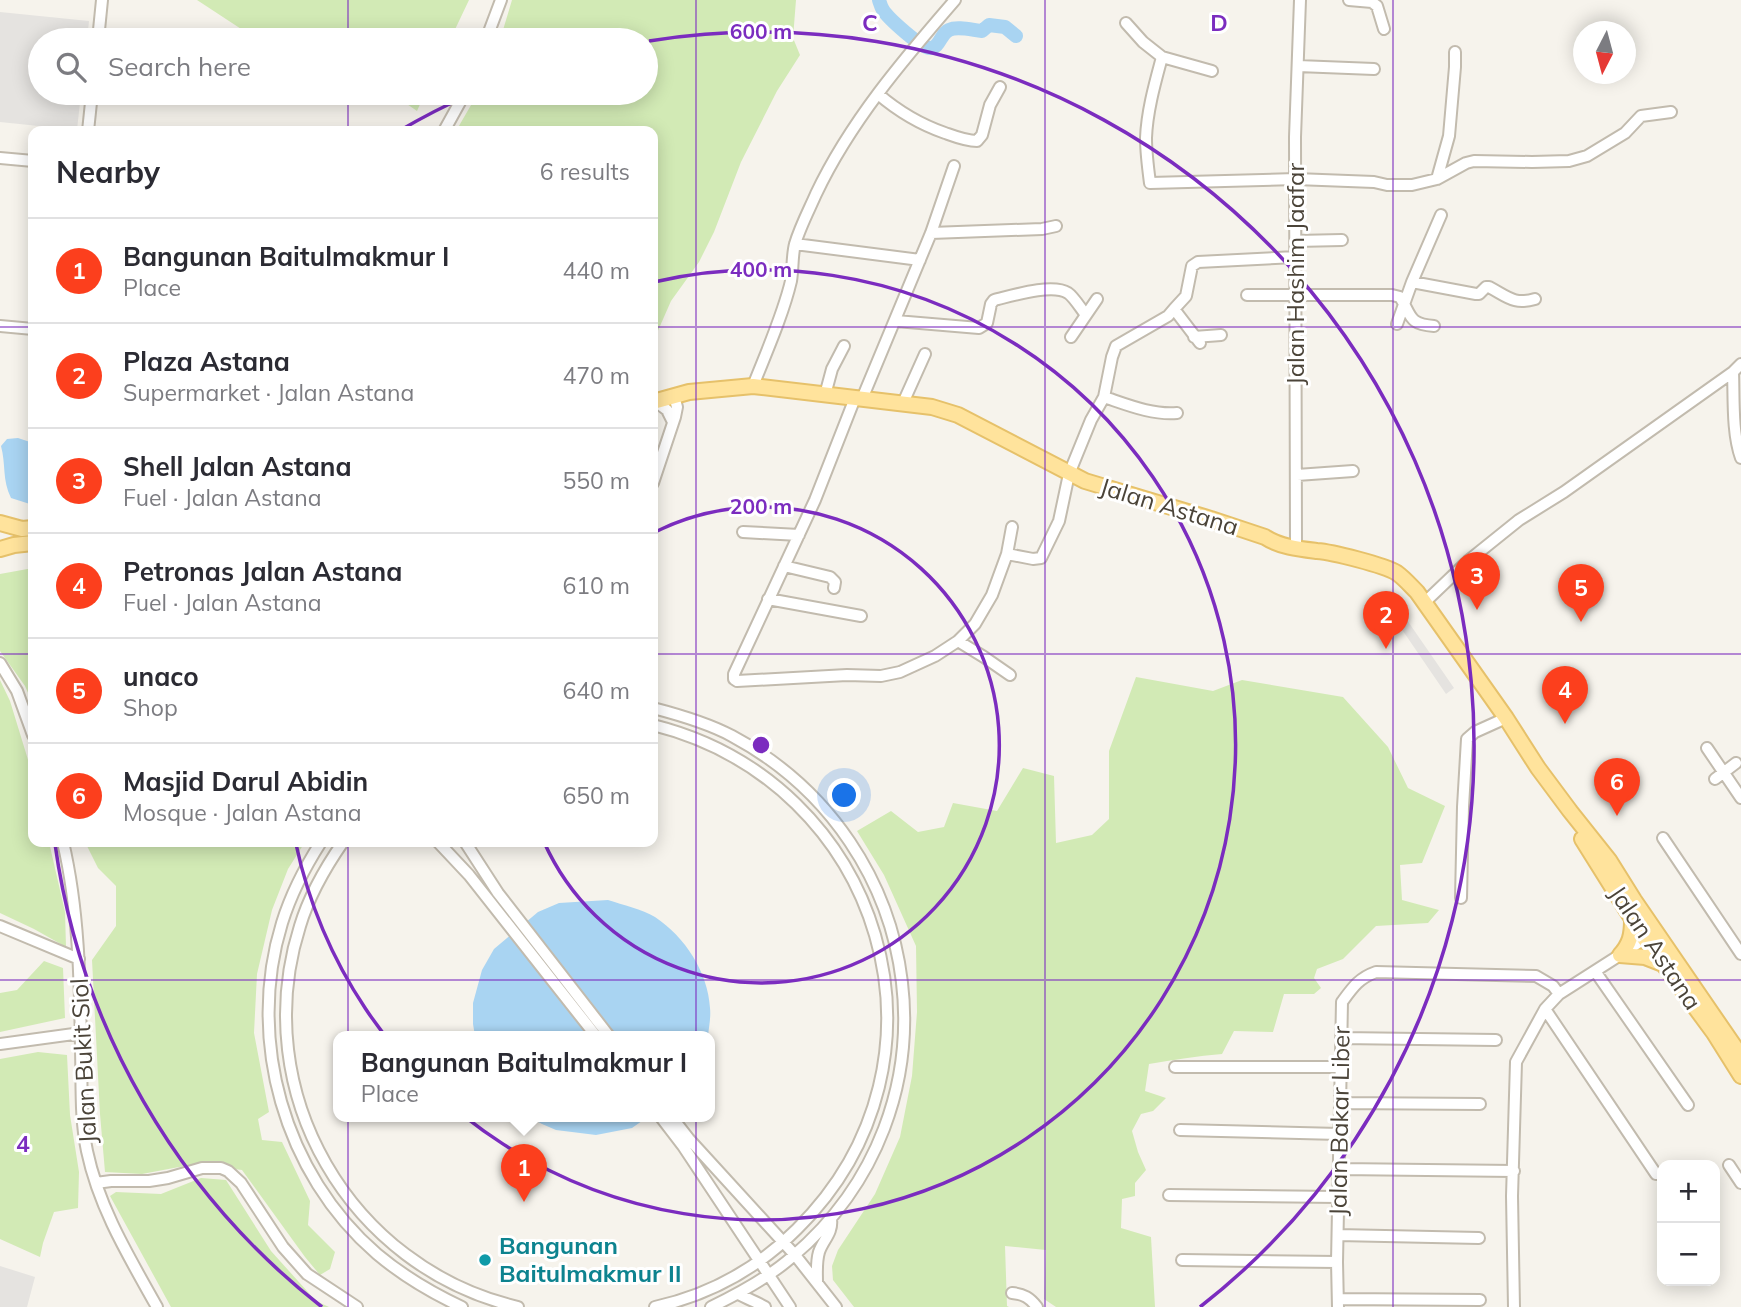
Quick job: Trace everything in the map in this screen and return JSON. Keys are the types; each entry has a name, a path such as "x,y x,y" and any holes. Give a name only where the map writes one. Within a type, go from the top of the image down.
{"main road":[{"name":"Jalan Astana","path":"658,401 700,391 753,386 932,407 958,415 1069,474 1102,487 1265,537 1274,537 1309,551 1315,550 1394,571 1424,603 1538,768 1609,860 1664,964 1714,1033 1741,1076"},
{"path":"0,523 28,528"},
{"path":"0,548 28,544"},
{"name":"Jalan Astana","path":"1575,818 1580,837 1632,920 1650,935 1741,1056"},
{"path":"1620,955 1629,945 1632,920"},
{"path":"1620,955 1645,957 1664,964"}],"street":[{"path":"99,28 102,0"},
{"path":"490,28 501,0"},
{"path":"753,386 791,282 795,244 808,210 832,162 878,94 955,0"},
{"name":"Jalan Hashim Jaafar","path":"1296,546 1295,295 1300,0"},
{"path":"1349,0 1371,2 1377,6 1384,29"},
{"path":"1126,23 1143,42 1162,57 1212,71"},
{"path":"1437,179 1449,136 1455,52"},
{"path":"1162,57 1146,135 1150,183 1296,179 1412,185 1437,179 1474,161 1556,161 1587,156 1625,133 1641,116 1671,113"},
{"path":"1298,66 1374,69"},
{"path":"878,94 895,109 924,126 968,141 977,141 982,135 990,105 1000,87"},
{"path":"89,126 91,105"},
{"path":"447,126 458,105"},
{"path":"0,158 28,161"},
{"path":"954,166 896,321 734,679 881,676 901,672 935,656 958,642 975,624 992,595 1007,554 1012,527"},
{"path":"1397,324 1441,215"},
{"path":"931,233 1042,229 1056,226"},
{"path":"1296,241 1342,240"},
{"path":"795,244 920,260"},
{"path":"1007,554 1041,558 1059,521 1069,474 1091,420 1104,397 1116,346 1168,316 1186,296 1192,266 1198,262 1296,257"},
{"path":"1412,282 1476,294 1489,287 1515,301 1535,299"},
{"path":"896,321 979,328 987,323 994,300 1025,292 1044,291 1068,293 1086,315"},
{"path":"1247,295 1392,295 1399,297 1411,319 1422,325 1434,326"},
{"path":"1071,337 1097,299"},
{"path":"1174,309 1197,340 1222,335"},
{"path":"0,326 28,329"},
{"path":"825,395 832,369 844,346"},
{"path":"903,403 925,354"},
{"path":"1737,368 1740,453"},
{"path":"1424,603 1518,520 1563,492 1737,368"},
{"path":"658,468 677,407 674,396"},
{"path":"1104,397 1155,412 1177,413"},
{"path":"658,404 667,410 673,422"},
{"path":"1297,475 1353,471"},
{"path":"743,533 799,535"},
{"path":"784,566 830,577 835,582 834,588"},
{"path":"768,599 861,616"},
{"path":"958,642 1010,675"},
{"path":"0,663 16,691 28,722"},
{"path":"658,709 688,717 731,735 770,759 793,776 848,836 877,888 891,926 900,965 904,1005 903,1045 897,1085 884,1130 852,1191 831,1219 795,1255 739,1294 711,1307"},
{"path":"1461,898 1462,807 1467,739 1475,732 1506,718"},
{"path":"655,1307 702,1293 732,1279 783,1243 813,1214 838,1180 859,1144 874,1105 886,1048 887,1019 882,961 865,904 842,859 816,824 786,793 744,762 697,739 658,727"},
{"path":"1707,748 1719,776 1741,798"},
{"path":"1719,776 1736,763"},
{"path":"1663,838 1741,954"},
{"name":"Jalan Bukit Siol","path":"64,847 79,959 82,1118 87,1152 108,1215 157,1307"},
{"path":"318,847 293,892 282,924 268,1005 276,1086 288,1126 305,1163 325,1196 349,1226 376,1253 416,1283 463,1307"},
{"path":"340,847 327,865 300,926 288,981 286,1026 289,1060 306,1125 339,1186 362,1215 388,1241 413,1261 442,1278 472,1293 518,1307"},
{"path":"443,847 493,897 605,1031"},
{"path":"468,847 493,897 592,1031"},
{"path":"0,926 79,959"},
{"path":"1514,1307 1516,1062 1545,1009 1559,994 1650,935"},
{"path":"1595,971 1688,1105"},
{"name":"Jalan Bakar Liber","path":"1338,1303 1342,1002 1364,976 1376,972 1536,976 1553,986 1559,994"},
{"path":"1545,1009 1656,1174"},
{"path":"0,1044 81,1033"},
{"path":"1341,1038 1496,1040"},
{"path":"1175,1067 1340,1067"},
{"path":"1340,1103 1480,1104"},
{"path":"666,1122 795,1255 836,1307"},
{"path":"674,1122 790,1307"},
{"path":"1180,1130 1339,1134"},
{"path":"1729,1165 1741,1183"},
{"path":"96,1183 149,1181 202,1168 221,1168 228,1171 241,1183 283,1247 307,1273 357,1307"},
{"path":"1340,1169 1514,1171"},
{"path":"1169,1195 1338,1197"},
{"path":"817,1282 819,1251 830,1232 831,1219"},
{"path":"1338,1235 1479,1238"},
{"path":"1182,1260 1337,1262"},
{"path":"1013,1293 1022,1294 1037,1307"},
{"path":"739,1294 765,1307"},
{"path":"1338,1303 1480,1300"}],"green space":[{"path":"197,0 469,0 456,28 240,28"},
{"path":"512,0 796,0 793,38 800,55 777,91 741,162 714,232 699,262 671,301 658,331 658,126 459,126 471,105 658,105 658,28 504,28"},
{"path":"408,105 420,105 417,111"},
{"path":"28,569 28,693 0,651 0,574"},
{"path":"1136,677 1213,691 1242,680 1343,697 1388,747 1408,788 1445,806 1422,863 1400,865 1402,900 1439,910 1428,923 1376,926 1343,959 1317,969 1314,978 1321,988 1314,994 1284,994 1273,1032 1234,1031 1222,1054 1149,1064 1145,1091 1166,1098 1153,1111 1141,1114 1132,1131 1146,1170 1135,1183 1135,1196 1122,1199 1121,1228 1151,1237 1155,1307 1056,1307 1044,1299 1046,1250 1005,1246 1009,1307 854,1307 833,1280 832,1266 838,1250 875,1194 900,1137 912,1076 917,1012 916,946 884,875 857,831 891,811 918,832 944,827 953,803 997,811 1023,768 1054,776 1056,843 1092,835 1109,819 1109,751"},
{"path":"0,680 10,701 28,760 28,847 50,847 65,912 66,947 0,913"},
{"path":"88,847 302,847 288,869 272,910 257,974 254,1033 269,1112 258,1119 262,1140 282,1142 310,1201 308,1225 335,1252 330,1269 320,1275 242,1170 195,1164 142,1174 105,1172 92,960 116,926 116,886 98,868"},
{"path":"44,961 63,968 65,1018 0,1032 0,993 17,990"},
{"path":"38,1052 67,1055 70,1115 79,1172 78,1208 54,1212 40,1257 0,1239 0,1059"},
{"path":"201,1178 226,1180 271,1251 316,1301 329,1307 171,1307 110,1196 116,1192 161,1194"}],"shaded area":[{"path":"0,12 89,21 88,28 28,28 28,105 80,105 77,126 0,122"},
{"path":"1398,607 1454,688 1446,694 1390,612"},
{"path":"0,1266 35,1277 27,1307 0,1307"}],"water":[{"path":"18,438 28,441 28,503 11,498 6,485 1,446 7,439"},
{"path":"608,900 638,909 666,925 693,956 705,981 710,1015 708,1031 474,1031 473,1003 482,970 494,949 538,912 559,903"},
{"path":"538,1122 640,1122 632,1128 596,1135 556,1130"}],"waterway":[{"path":"879,0 891,19 926,47 933,47 946,32 956,28 982,31 989,25 1005,27 1016,36"}],"place":[{"name":"Shell Jalan Astana","path":"1477,610"},
{"name":"unaco","path":"1581,622"},
{"name":"Plaza Astana","path":"1386,649"},
{"name":"Petronas Jalan Astana","path":"1565,724"},
{"name":"Masjid Darul Abidin","path":"1617,816"},
{"name":"Bangunan Baitulmakmur I","path":"524,1202"},
{"name":"Bangunan Baitulmakmur II","path":"485,1260"}]}
